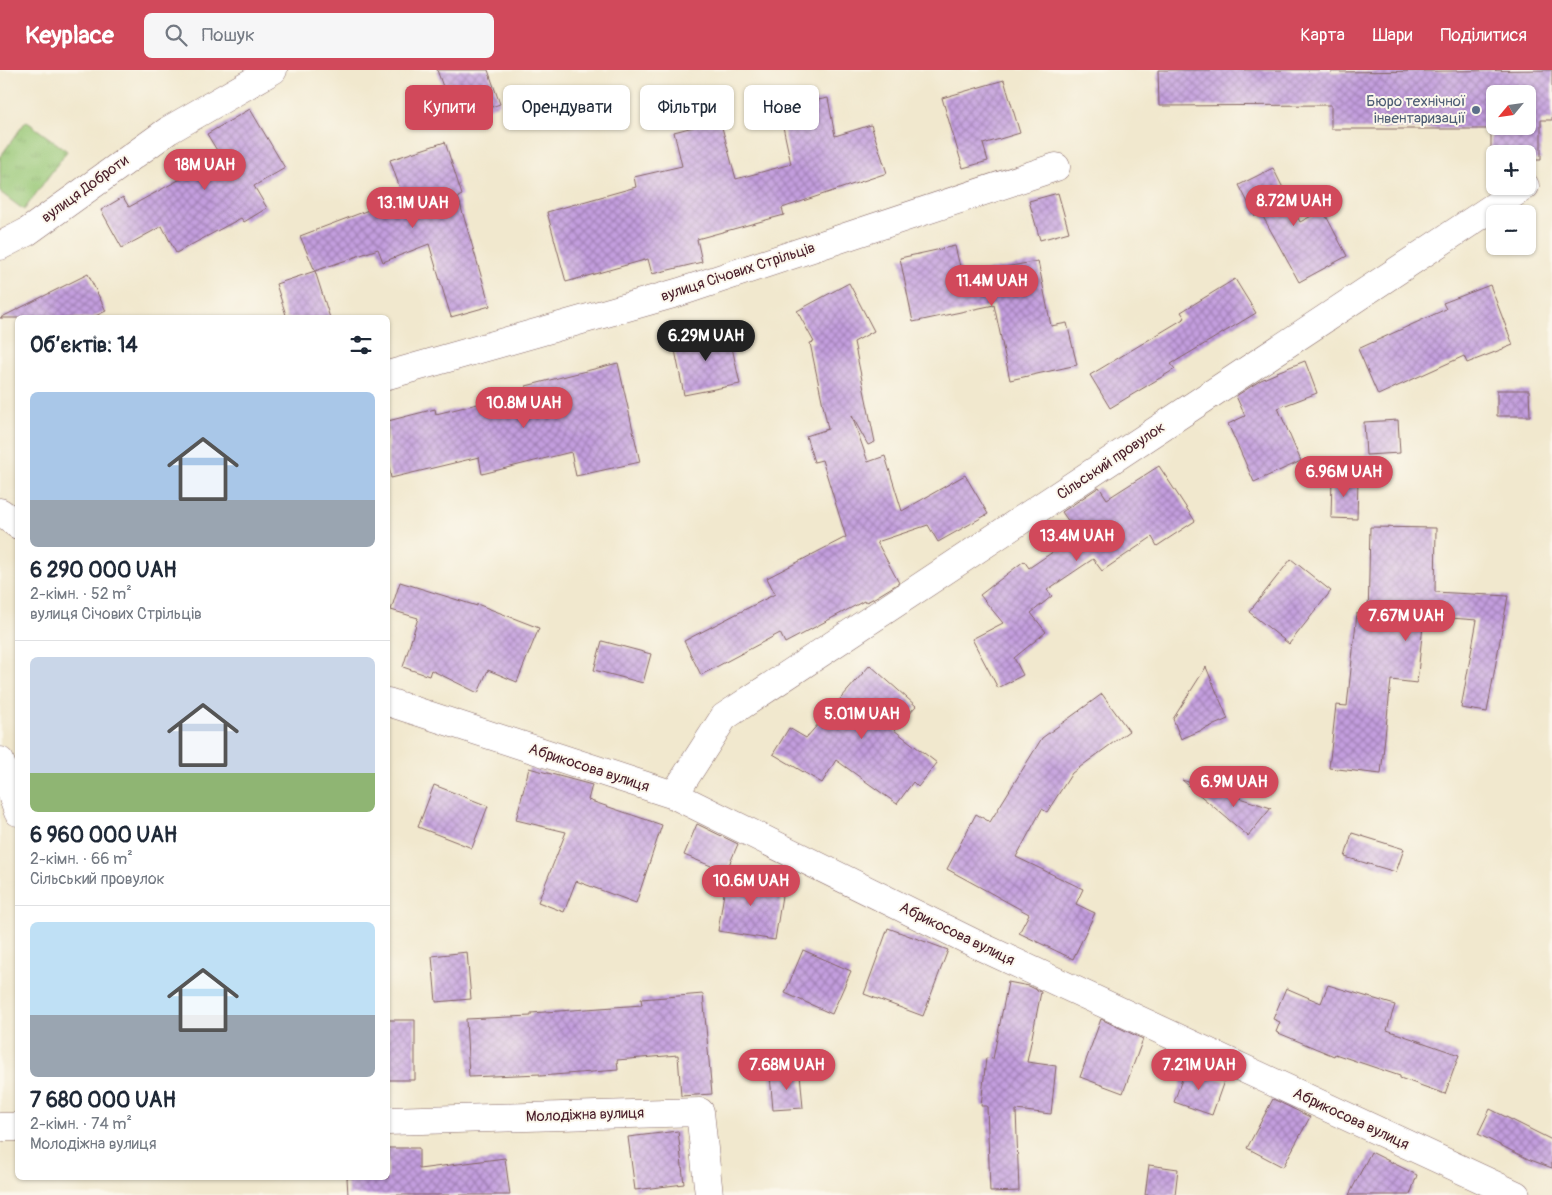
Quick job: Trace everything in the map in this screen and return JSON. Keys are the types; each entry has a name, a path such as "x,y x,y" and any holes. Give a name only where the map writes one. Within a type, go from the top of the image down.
{"street":[{"name":"вулиця Доброти","path":"0,246 27,232 169,130 273,70"},
{"name":"вулиця Січових Стрільців","path":"390,374 680,292 1056,167"},
{"name":"Сільський провулок","path":"674,795 724,717 1512,195"},
{"path":"0,512 15,523"},
{"name":"Абрикосова вулиця","path":"390,703 674,795 982,947 1516,1195"},
{"path":"0,761 15,804"},
{"name":"Молодіжна вулиця","path":"390,1121 700,1112 709,1195"},
{"path":"0,1127 15,1127"}],"green space":[{"path":"26,121 67,151 24,210 0,192 0,157"}],"building":[{"path":"437,70 488,70 500,104 493,106 493,85 442,85"},
{"path":"1158,70 1331,70 1331,72 1552,70 1552,120 1541,120 1541,160 1536,160 1536,145 1491,145 1491,135 1536,135 1536,85 1486,85 1486,129 1331,129 1331,105 1159,106"},
{"path":"1004,80 1020,133 983,144 988,161 963,168 942,98"},
{"path":"828,98 835,136 871,125 887,173 782,208 784,215 697,239 702,262 652,274 648,259 566,282 547,212 636,187 634,177 682,166 674,132 682,130 723,130 736,179 791,164 784,130 819,130 819,100"},
{"path":"250,109 285,168 254,186 267,208 244,222 241,218 176,253 162,226 122,248 101,210 123,197 129,207 221,157 207,134"},
{"path":"445,142 462,195 458,197 490,306 451,317 429,244 383,262 378,249 315,271 300,236 403,197 390,160"},
{"path":"1273,168 1300,222 1323,210 1347,256 1299,282 1261,213 1255,216 1239,185"},
{"path":"1058,193 1069,232 1040,240 1029,201"},
{"path":"955,246 962,275 1038,261 1051,326 1067,323 1077,365 1010,380 994,305 913,322 900,258"},
{"path":"315,271 329,315 286,315 276,284"},
{"path":"88,274 106,311 97,315 15,315 15,318 0,318"},
{"path":"1235,279 1256,313 1171,364 1175,369 1110,408 1090,375 1185,318 1181,312"},
{"path":"849,283 874,331 854,342 875,442 868,445 852,416 868,462 885,456 902,511 965,475 988,514 938,542 928,525 877,542 899,583 865,603 864,601 785,643 780,633 701,675 684,641 775,594 767,578 846,537 822,460 814,462 806,436 828,429 810,343 814,342 797,311"},
{"path":"1490,285 1513,345 1467,363 1464,356 1378,395 1358,349 1446,309 1443,303"},
{"path":"728,329 740,384 684,395 673,340"},
{"path":"1305,361 1317,393 1278,408 1301,461 1254,482 1228,424 1245,416 1236,396 1261,380"},
{"path":"618,363 640,462 576,476 571,452 482,474 479,457 391,478 390,420 435,409 436,414 527,392 526,386"},
{"path":"1497,390 1529,390 1530,416 1497,416"},
{"path":"1398,420 1400,453 1366,455 1364,422"},
{"path":"1159,466 1195,521 1157,546 1152,537 1102,571 1093,559 1047,590 1052,596 1031,613 1046,632 1014,658 1023,675 998,688 972,639 1003,623 980,595 1024,561 1029,568 1078,535 1062,512 1099,487 1107,499"},
{"path":"1332,478 1358,479 1357,519 1331,518"},
{"path":"1370,527 1436,528 1435,592 1508,596 1487,712 1461,708 1477,620 1424,616 1417,683 1391,680 1381,774 1329,768 1336,705 1347,706 1357,613 1368,621"},
{"path":"1291,559 1331,591 1289,644 1249,612"},
{"path":"400,582 477,606 477,604 539,628 517,682 488,670 478,693 431,670 429,676 403,667 418,618 391,610"},
{"path":"602,641 651,654 643,683 594,670"},
{"path":"870,665 916,706 894,730 937,763 918,787 913,782 897,804 836,760 822,783 773,754 789,728 806,738"},
{"path":"1206,667 1228,719 1181,739 1173,719"},
{"path":"1102,694 1129,731 1072,773 1047,812 1042,809 1016,857 1083,889 1076,904 1095,913 1073,959 1019,933 1029,914 947,869 976,814 990,822 1042,738"},
{"path":"529,768 592,785 588,800 662,825 636,903 576,881 564,912 538,902 566,832 516,820"},
{"path":"1182,780 1271,808 1248,836"},
{"path":"434,785 488,806 472,848 418,827"},
{"path":"697,824 738,844 726,872 684,855"},
{"path":"1352,833 1404,849 1396,872 1345,857"},
{"path":"727,874 784,883 775,940 718,931"},
{"path":"888,928 948,950 923,1016 864,994"},
{"path":"803,950 851,971 832,1014 785,993"},
{"path":"467,952 471,999 436,1002 432,956"},
{"path":"1008,982 1029,986 1041,992 1027,1062 1056,1066 1051,1114 1016,1110 1019,1191 990,1192 987,1106 981,1106 986,1058 993,1059"},
{"path":"1328,985 1395,1005 1387,1030 1459,1055 1445,1094 1400,1078 1400,1076 1335,1054 1334,1056 1276,1032 1280,1022 1273,1019 1286,988 1321,1003"},
{"path":"703,994 712,1094 681,1096 678,1055 617,1060 618,1070 540,1076 540,1074 469,1077 466,1019 531,1016 531,1013 642,1005 641,999"},
{"path":"1101,1019 1143,1039 1123,1093 1080,1077"},
{"path":"390,1020 415,1020 415,1080 390,1080"},
{"path":"1186,1068 1224,1081 1212,1115 1174,1102"},
{"path":"800,1073 803,1108 773,1110 770,1075"},
{"path":"1273,1099 1310,1117 1283,1167 1247,1148"},
{"path":"1490,1109 1552,1140 1552,1168 1528,1159 1478,1134"},
{"path":"678,1131 684,1184 635,1190 628,1137"},
{"path":"390,1148 419,1148 419,1169 505,1158 510,1195 348,1195 347,1180 390,1180"},
{"path":"1371,1152 1417,1175 1410,1195 1349,1195"},
{"path":"1149,1165 1178,1169 1175,1195 1145,1195"}],"place":[{"name":"Бюро технічної інвентаризації","path":"1476,110"}]}
